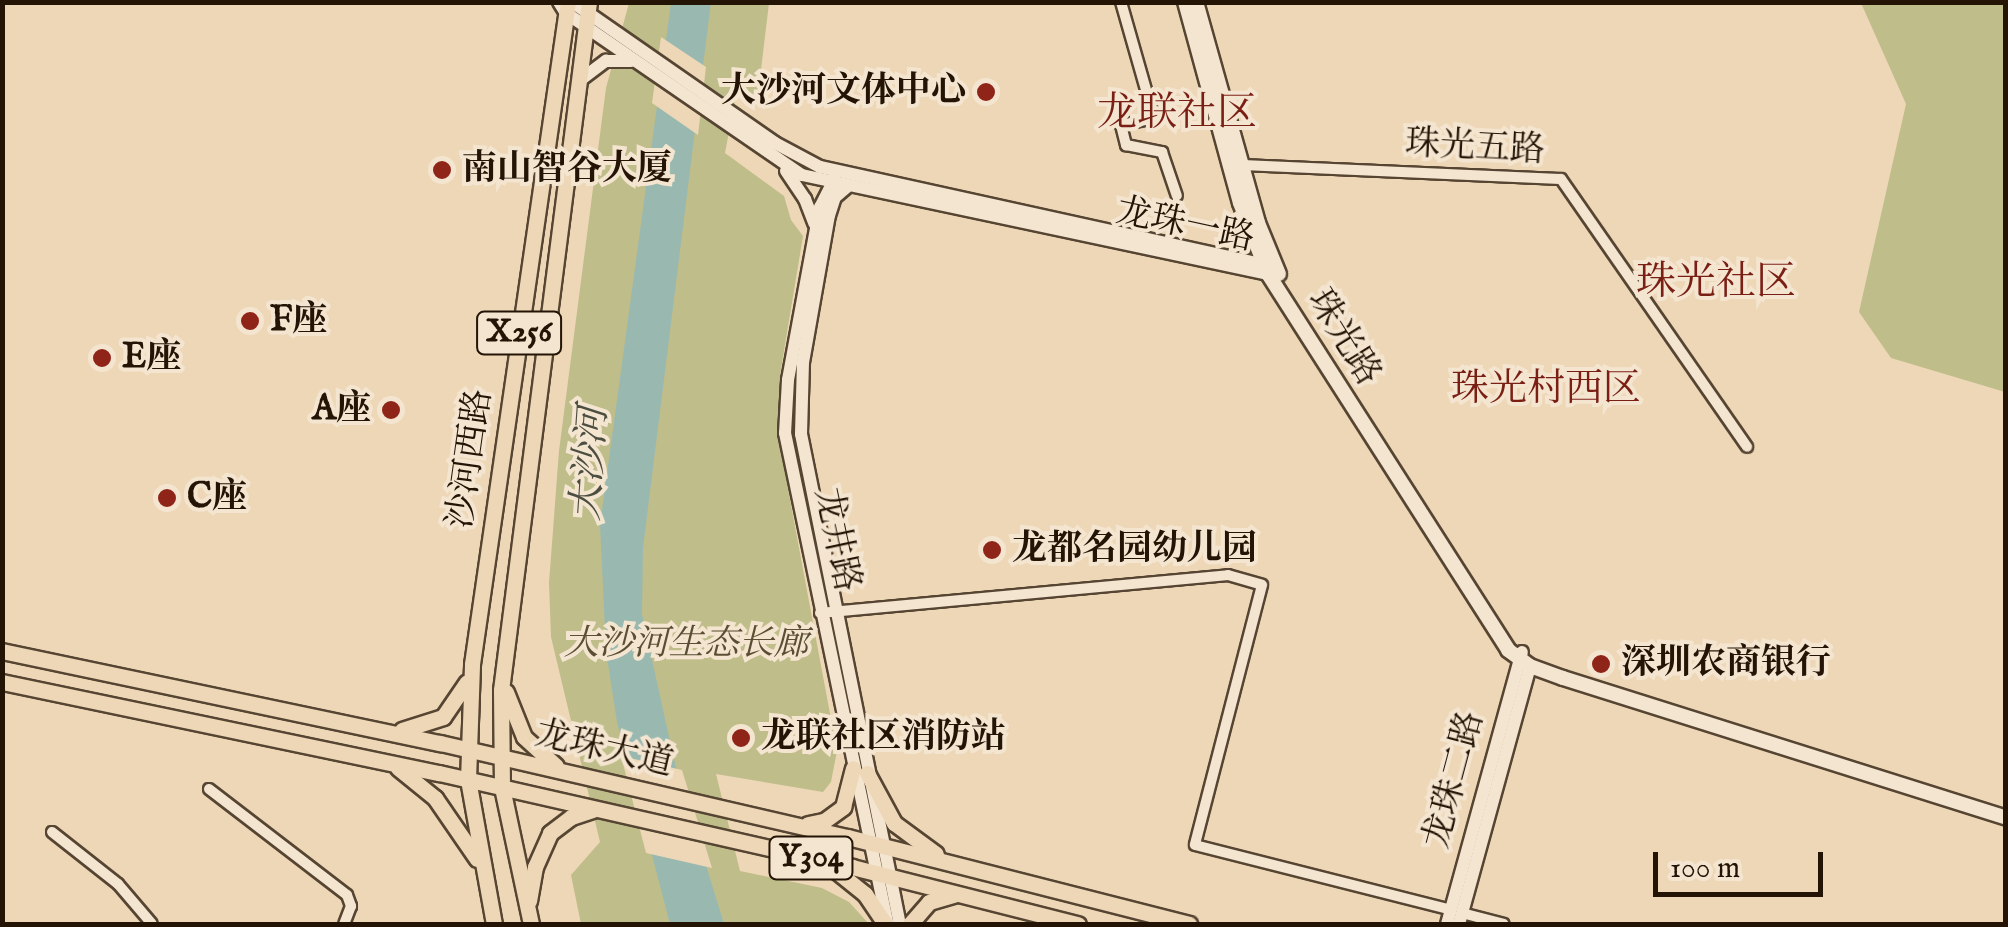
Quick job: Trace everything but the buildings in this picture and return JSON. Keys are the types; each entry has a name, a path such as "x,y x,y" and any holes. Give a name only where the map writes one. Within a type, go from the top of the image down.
{"main road":[{"name":"珠光路","path":"1185,2 1240,204 1268,267 1524,659"},
{"name":"珠光路","path":"1196,2 1268,267"},
{"name":"沙河西路","path":"494,924 468,780 472,664 566,5"},
{"name":"沙河西路","path":"530,921 502,788 499,757 503,674 587,14"},
{"name":"龙珠大道","path":"2,651 568,772 876,844 1189,924"},
{"path":"1524,659 2005,816"},
{"name":"X256","path":"375,729 412,729 438,721 461,696 472,664"},
{"path":"503,674 510,710 524,736 550,762 568,772"},
{"name":"龙珠大道","path":"2,682 597,809 1078,924"},
{"path":"386,762 420,784 445,810 485,878"},
{"path":"796,825 824,821 843,807 860,770"},
{"path":"860,770 907,836 972,869"},
{"path":"530,921 533,877 545,842 571,817 597,809"},
{"path":"818,859 865,894 886,924"},
{"path":"910,924 928,902 964,896"}],"street":[{"path":"1121,2 1154,118 1121,125 1126,145 1162,152 1177,196"},
{"name":"龙珠一路","path":"566,5 587,14 785,150 845,180 1268,267"},
{"name":"龙珠一路","path":"587,14 639,64 778,162 830,184 845,180"},
{"path":"578,84 587,71 606,61 639,64"},
{"path":"778,162 805,199 815,235"},
{"name":"珠光五路","path":"1242,165 1561,179 1748,446"},
{"name":"龙井路","path":"827,612 804,461 801,408 803,362 829,215 845,180"},
{"name":"龙井路","path":"830,184 821,202 788,380 785,434 876,844 886,924"},
{"path":"827,612 1228,576 1262,585 1195,846 1457,916 1504,924"},
{"name":"龙珠二路","path":"1447,924 1457,916 1524,659"},
{"path":"209,789 348,894 351,906 344,924"},
{"path":"52,832 118,884 152,924"},
{"name":"龙井路","path":"882,875 900,924"}],"green space":[{"name":"大沙河生态长廊","path":"629,3 769,3 757,103 737,89 725,153 784,196 791,220 803,236 780,375 779,441 837,751 831,782 823,792 716,774 740,871 822,888 849,902 869,924 581,924 571,875 600,842 551,637 549,583 559,451 606,88"},
{"path":"1861,3 2005,3 2005,392 1891,358 1859,312 1906,104"}],"water":[{"path":"711,2 643,548 642,614 675,764 724,924 670,924 617,722 606,651 600,525 671,3"}],"pier":[{"path":"661,37 706,67 698,135 652,103"},
{"path":"621,756 682,770 712,868 646,853"}],"place":[{"name":"大沙河文体中心","path":"986,92"},
{"name":"南山智谷大厦","path":"442,170"},
{"name":"F座","path":"250,321"},
{"name":"E座","path":"102,358"},
{"name":"A座","path":"391,410"},
{"name":"C座","path":"167,498"},
{"name":"龙都名园幼儿园","path":"992,550"},
{"name":"深圳农商银行","path":"1601,664"},
{"name":"龙联社区消防站","path":"741,738"}],"district":[{"name":"龙联社区","path":"1177,115"},
{"name":"珠光社区","path":"1716,284"},
{"name":"珠光村西区","path":"1546,391"}],"water label":[{"name":"大沙河","path":"592,464"}]}
